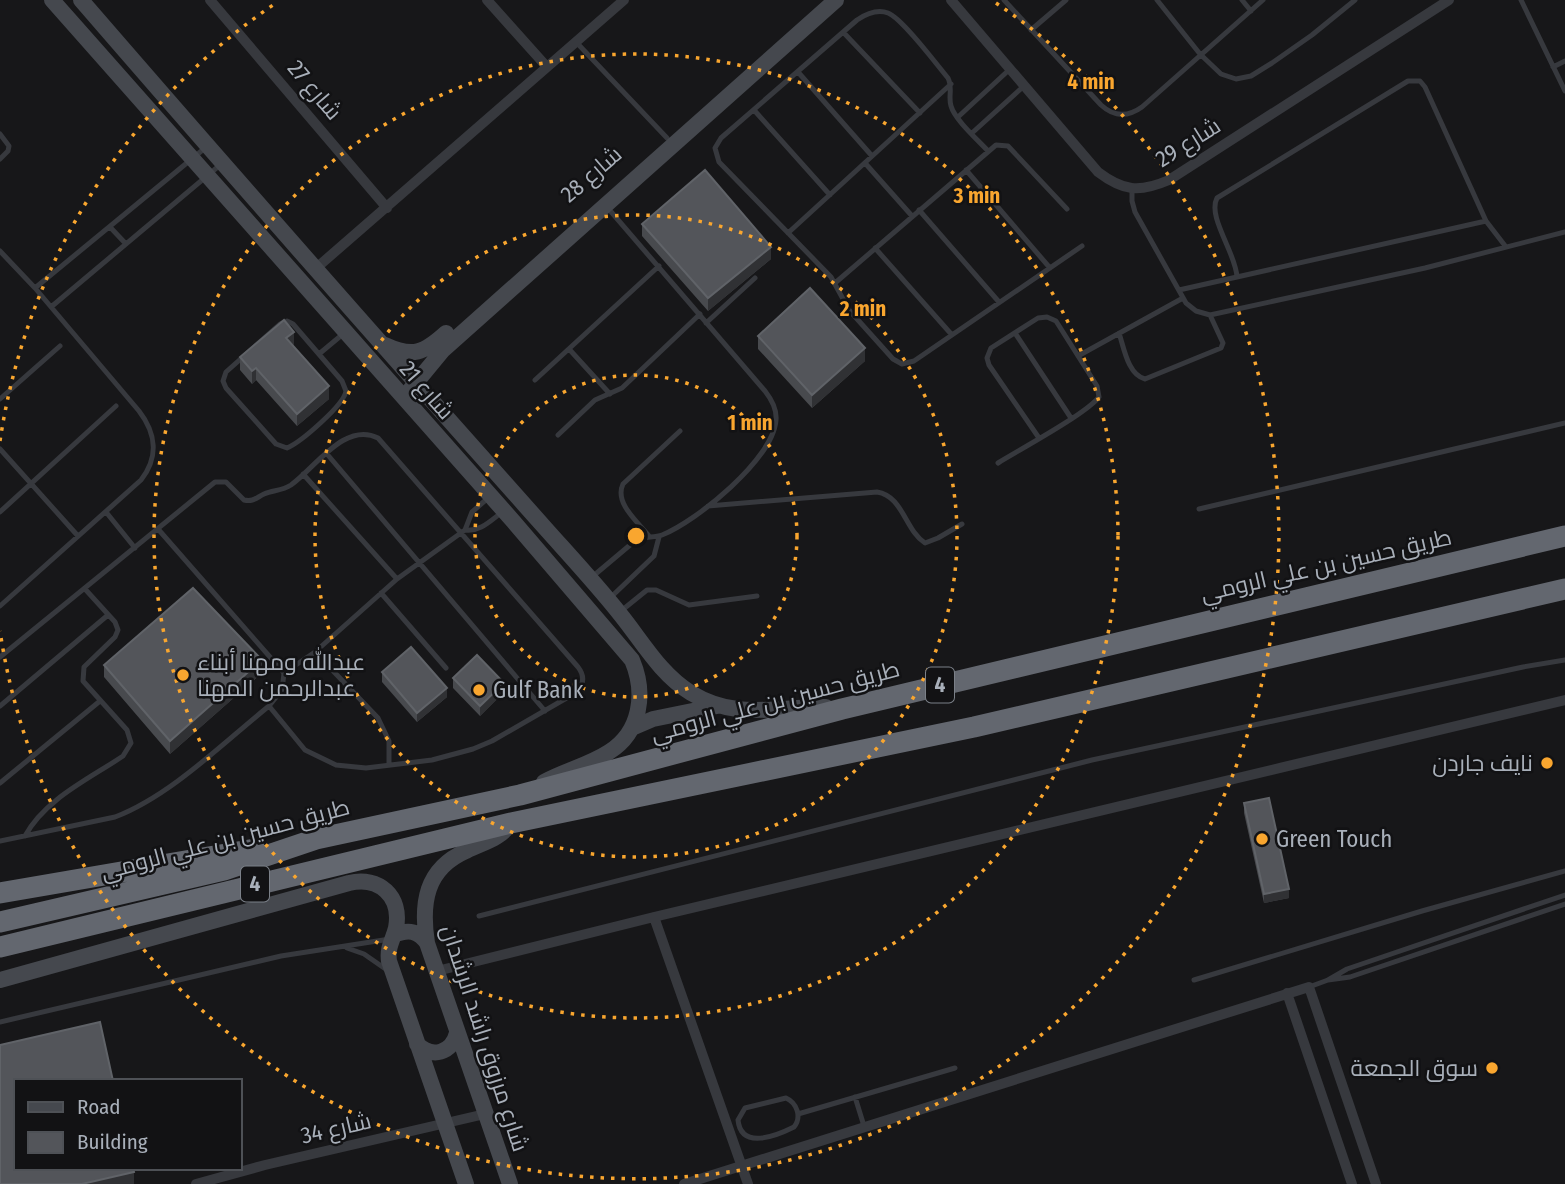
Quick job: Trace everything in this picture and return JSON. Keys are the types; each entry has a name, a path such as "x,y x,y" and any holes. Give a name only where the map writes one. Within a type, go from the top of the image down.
{"highway":[{"name":"طريق حسين بن علي الرومي","path":"0,922 214,873 316,839 520,795 842,709 1565,536"},
{"name":"4","path":"0,947 511,823 974,727 1558,593"},
{"path":"0,893 316,839"},
{"path":"0,958 116,918"}],"street":[{"name":"شارع 21","path":"52,0 632,660 640,688 639,708 632,728"},
{"name":"شارع 21","path":"81,0 314,270 614,606 653,658 676,682 689,692 719,706 752,711 812,707 842,709"},
{"name":"شارع 27","path":"210,0 387,208"},
{"path":"487,0 547,67"},
{"path":"314,270 624,0"},
{"name":"شارع 28","path":"379,343 405,353 421,351 434,344 822,0"},
{"name":"شارع 28","path":"404,398 443,350 836,0"},
{"path":"951,0 1098,172 1113,184 1132,189"},
{"name":"شارع 29","path":"1132,189 1151,188 1169,180 1449,0"},
{"path":"620,645 632,643 634,631"},
{"path":"437,971 1565,700"},
{"path":"520,795 611,751 632,728 653,719 719,706"},
{"name":"شارع مرزوق راشد الرشدان","path":"510,1184 428,943 424,909 430,885 450,860 464,851 495,839 505,832 511,823"},
{"path":"0,980 360,881 372,882 383,888 396,908 388,953 393,976 466,1184"},
{"path":"654,917 748,1184"},
{"path":"392,937 402,932 417,933 428,943"},
{"path":"684,1184 1309,987 1376,1184"},
{"path":"1287,993 1352,1184"},
{"path":"417,1044 428,1052 441,1052 452,1045 457,1033"},
{"name":"شارع 34","path":"196,1184 265,1165 485,1114"}],"lane":[{"path":"1004,0 1101,105 1118,114 1131,113 1142,107 1263,0"},
{"path":"1031,30 1066,0"},
{"path":"1157,0 1200,54 1221,74 1236,79 1244,78 1292,49 1350,2"},
{"path":"1242,0 1251,11"},
{"path":"1521,0 1565,91"},
{"path":"988,151 958,117 950,103 951,84 891,14 882,12 870,13 843,32 717,143 715,155 835,283 849,310 897,362 911,363 1082,246"},
{"path":"843,32 920,113"},
{"path":"576,42 667,138"},
{"path":"1553,67 1565,61"},
{"path":"958,117 1010,69"},
{"path":"798,72 872,156"},
{"path":"1237,277 1233,256 1214,211 1217,198 1412,80 1420,81 1425,87 1486,221 1507,247"},
{"path":"788,233 951,84"},
{"path":"972,134 1024,85"},
{"path":"754,110 830,195"},
{"path":"0,134 9,146 0,159"},
{"path":"835,283 996,145 1008,146 1068,209"},
{"path":"35,288 207,146"},
{"path":"51,307 222,163"},
{"path":"865,163 912,216"},
{"path":"966,170 1051,268"},
{"path":"1132,189 1135,212 1183,298 1190,307 1210,315 1398,274 1565,232"},
{"path":"590,579 636,540 649,536 659,537 708,506 761,456 769,444 777,420 771,398 605,205"},
{"path":"919,211 999,303"},
{"path":"1179,290 1486,221"},
{"path":"110,227 125,244"},
{"path":"875,248 952,335"},
{"path":"0,251 35,288 139,411 153,436 153,455 146,473 0,606"},
{"path":"535,380 659,266"},
{"path":"706,323 755,278"},
{"path":"1078,356 1183,298"},
{"path":"558,435 595,400 622,388 700,314"},
{"path":"1119,333 1135,375 1141,379 1149,378 1221,348 1223,343 1210,315"},
{"path":"998,463 1039,438 1071,418 1095,402 1099,393 1051,317 1038,318 992,348 987,355 988,362 1039,438"},
{"path":"283,322 293,324 319,354 345,385 345,396 297,442 282,448 226,388 224,377 226,372 283,322"},
{"path":"319,354 345,332"},
{"path":"1015,333 1071,418"},
{"path":"0,399 60,346"},
{"path":"569,349 610,394"},
{"path":"0,512 116,406"},
{"path":"1199,509 1565,423"},
{"path":"649,536 621,501 620,490 623,484 680,431"},
{"path":"0,657 215,482 226,482 241,499 251,501 263,494 290,486 347,437 363,433 378,438 462,531 581,672 583,683 577,692 492,741 432,760 389,765 347,767 314,756 296,741 269,706"},
{"path":"0,449 78,536"},
{"path":"327,454 545,711"},
{"path":"303,474 397,579"},
{"path":"708,506 877,492 887,494 893,500 918,538 925,543 962,524"},
{"path":"284,673 314,652 397,579 462,531 472,512 490,496"},
{"path":"462,531 482,527 503,511"},
{"path":"106,512 135,548"},
{"path":"0,841 98,822 138,807 160,794 269,706 282,690 284,673 158,529"},
{"path":"614,606 654,556 659,537"},
{"path":"25,836 35,819 49,806 123,756 130,748 130,734 87,687 82,674 88,661 117,634 117,626 85,589"},
{"path":"614,606 647,590 656,590 689,605 757,596"},
{"path":"382,593 446,668"},
{"path":"1,704 108,615"},
{"path":"314,652 383,725 390,749 389,765"},
{"path":"479,916 1092,760 1565,660"},
{"path":"0,783 100,701"},
{"path":"1194,980 1565,871"},
{"path":"1309,987 1328,980 1347,968 1565,895"},
{"path":"1328,980 1350,977 1565,904"},
{"path":"0,1022 281,956 392,937"},
{"path":"340,947 352,949 375,960 393,976"},
{"path":"798,1114 955,1068"},
{"path":"855,1097 864,1126"},
{"path":"786,1098 793,1103 798,1114 797,1125 791,1129 757,1139 747,1137 738,1125 739,1115 745,1108 786,1098"}],"building":[{"path":"705,170 771,247 708,298 642,224"},
{"path":"810,288 865,348 812,395 758,336"},
{"path":"284,320 294,332 286,338 329,386 297,414 256,368 252,371 240,357"},
{"name":"عبدالله ومهنا أبناء عبدالرحمن المهنا","path":"193,588 262,660 170,741 104,665"},
{"path":"411,647 447,688 417,713 382,672"},
{"name":"Gulf Bank","path":"477,655 504,683 480,706 453,678"},
{"path":"1269,798 1289,889 1264,894 1244,803"},
{"path":"100,1022 113,1079 14,1079 14,1170 134,1172 82,1184 0,1184 0,1045"}],"place":[{"name":"عبدالله ومهنا أبناء عبدالرحمن المهنا","path":"183,675"},
{"name":"Gulf Bank","path":"479,690"},
{"name":"نايف جاردن","path":"1547,763"},
{"name":"Green Touch","path":"1262,839"},
{"name":"سوق الجمعة","path":"1492,1068"}]}
